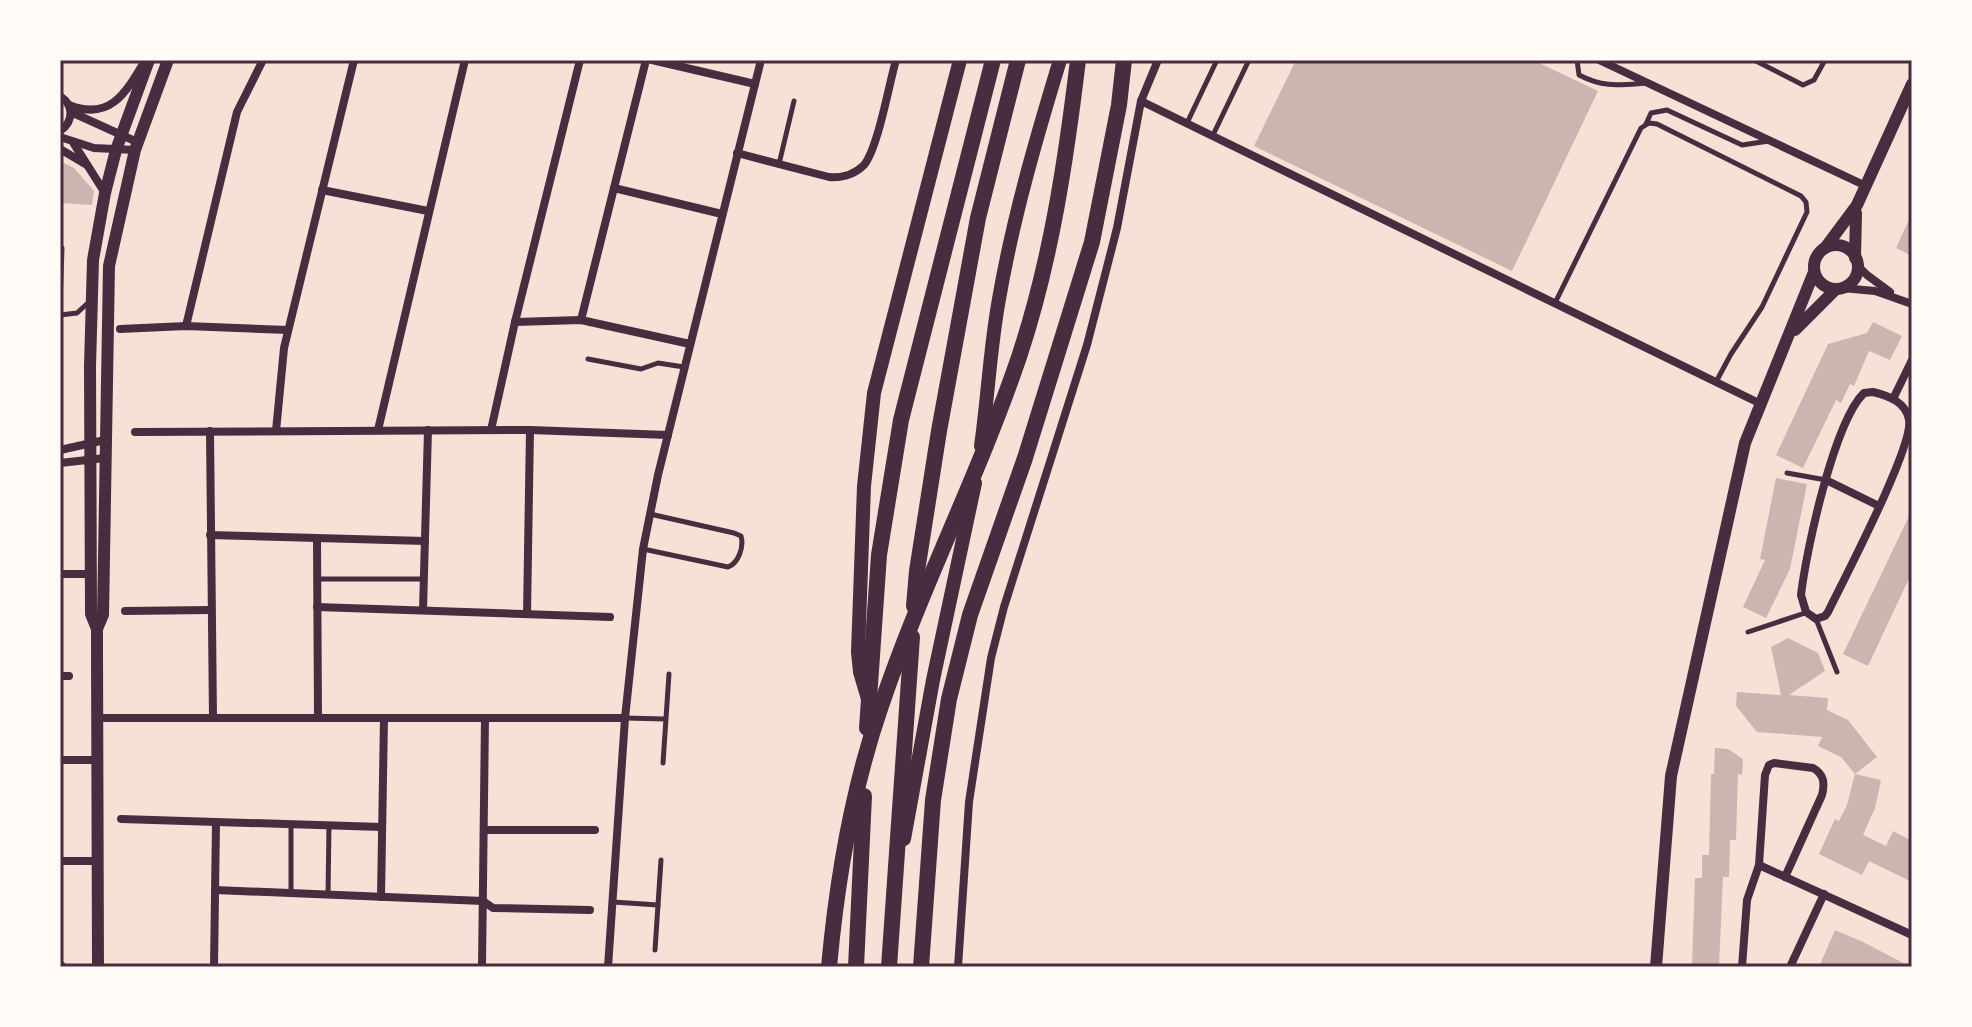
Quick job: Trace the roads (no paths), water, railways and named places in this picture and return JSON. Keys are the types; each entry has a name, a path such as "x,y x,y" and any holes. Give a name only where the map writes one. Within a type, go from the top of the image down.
{"main road":[{"path":"868,701 858,652 862,514 870,422 882,356 960,60"},
{"path":"856,967 868,701 879,555 912,367 993,60"},
{"path":"889,967 917,571 978,218 1018,60"},
{"path":"892,908 933,680 979,461 1002,283 1027,174 1060,60"},
{"path":"829,967 846,837 879,709 992,431 1038,297 1052,230 1078,60"},
{"path":"921,967 933,800 949,699 970,615 1025,458 1092,242 1119,105 1124,60"}],"street":[{"path":"70,108 94,110 108,106 129,88 147,60"},
{"path":"98,967 97,629 91,614 90,301 93,260 105,193 121,132 147,60"},
{"path":"97,629 103,615 109,266 136,146 168,60"},
{"path":"186,326 233,127 243,97 263,60"},
{"path":"276,431 281,367 288,330 354,60"},
{"path":"378,430 465,60"},
{"path":"491,430 580,60"},
{"path":"581,320 646,60"},
{"path":"652,60 755,84"},
{"path":"608,967 625,718 643,549 668,435 761,60"},
{"path":"737,153 835,178 848,175 861,167 870,155 896,60"},
{"path":"958,967 969,802 991,658 1004,607 1101,297 1141,101 1158,60"},
{"path":"1599,60 1866,186"},
{"path":"1656,967 1671,776 1745,443 1814,272 1815,258 1857,205 1912,84"},
{"path":"60,96 70,108 121,132 136,146"},
{"path":"1141,101 1761,404"},
{"path":"60,131 68,123 70,108"},
{"path":"60,137 74,143 116,150 136,146"},
{"path":"74,143 105,193"},
{"path":"60,149 91,168"},
{"path":"614,188 722,214"},
{"path":"322,190 428,211"},
{"path":"1790,335 1854,279 1857,205"},
{"path":"1825,248 1845,247 1877,284 1901,299"},
{"path":"1814,272 1822,285 1875,291 1912,304"},
{"path":"515,322 581,320 690,344"},
{"path":"120,329 186,326 288,330"},
{"path":"1893,399 1912,360"},
{"path":"1873,392 1893,399 1907,412 1910,431 1879,506 1828,612 1821,619 1816,619 1806,612 1801,595 1826,480 1856,401 1864,393 1873,392"},
{"path":"423,610 428,430"},
{"path":"527,614 530,430"},
{"path":"135,432 530,430 668,435"},
{"path":"210,431 213,718"},
{"path":"60,450 105,440"},
{"path":"60,463 105,458"},
{"path":"1826,480 1879,506"},
{"path":"210,535 425,541"},
{"path":"317,540 318,718"},
{"path":"60,574 91,574"},
{"path":"317,607 610,617"},
{"path":"125,611 210,610"},
{"path":"97,718 625,718"},
{"path":"381,897 384,718"},
{"path":"482,967 485,718"},
{"path":"60,760 97,760"},
{"path":"1742,967 1747,900 1759,865 1766,770 1769,765 1780,762 1813,768 1822,775 1823,788 1785,877"},
{"path":"121,819 382,827"},
{"path":"214,967 216,822"},
{"path":"484,830 595,830"},
{"path":"60,861 97,861"},
{"path":"1759,865 1912,935"},
{"path":"215,890 483,901 493,908 590,910"},
{"path":"1790,967 1824,894"}],"lane":[{"path":"1186,124 1217,60"},
{"path":"1212,136 1249,60"},
{"path":"1577,60 1579,75 1595,84 1648,83"},
{"path":"1754,60 1803,85 1814,80 1825,60"},
{"path":"779,165 794,101"},
{"path":"1555,303 1651,113 1667,110 1742,145 1770,141"},
{"path":"1646,124 1657,124 1801,196 1807,205 1807,212 1762,307 1716,382"},
{"path":"60,305 62,248"},
{"path":"60,315 77,313 90,301"},
{"path":"588,359 641,369 658,363 685,367"},
{"path":"1787,473 1826,480"},
{"path":"643,549 728,567 737,561 742,543 738,534 650,514"},
{"path":"317,579 424,579"},
{"path":"1748,632 1806,612"},
{"path":"1816,619 1837,672"},
{"path":"663,763 669,674"},
{"path":"625,718 665,719"},
{"path":"291,824 291,893"},
{"path":"328,895 329,825"},
{"path":"655,950 661,860"},
{"path":"613,902 658,905"}]}
